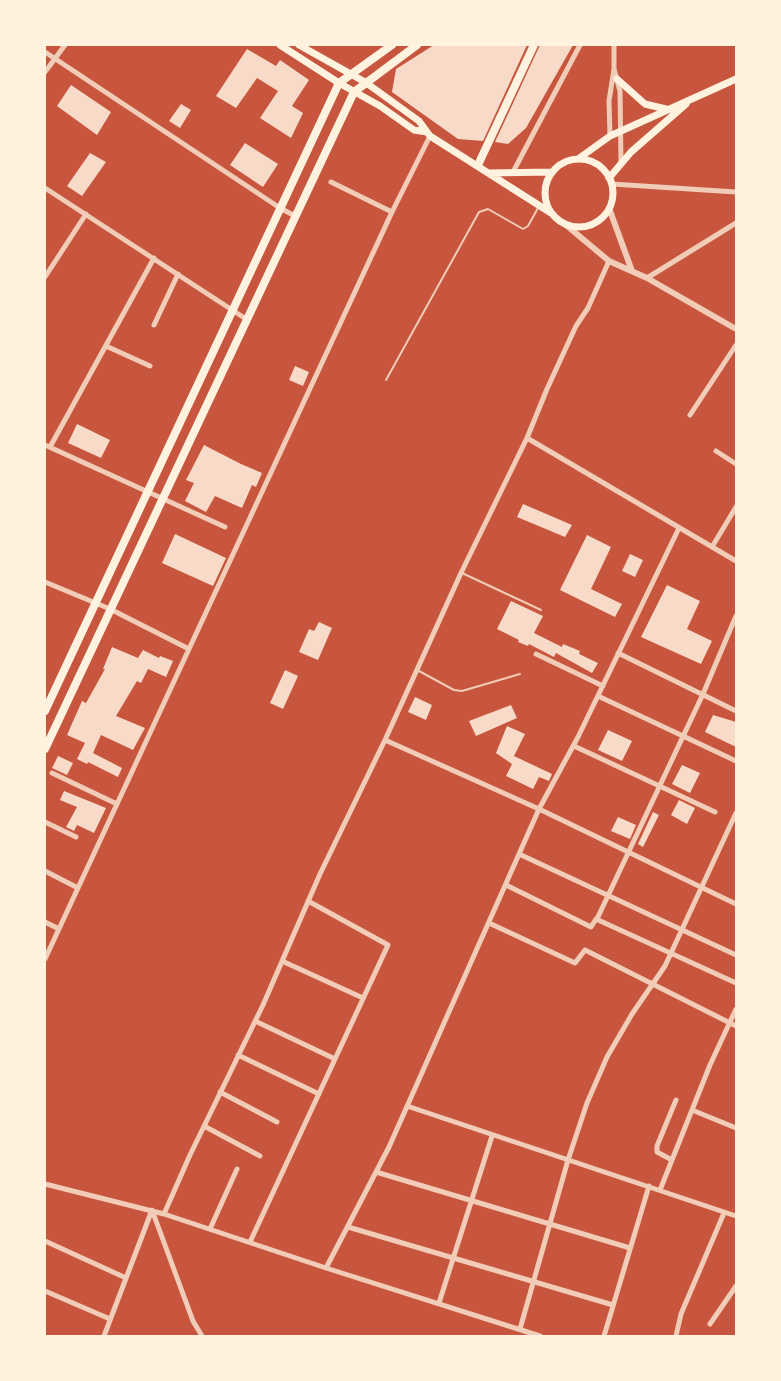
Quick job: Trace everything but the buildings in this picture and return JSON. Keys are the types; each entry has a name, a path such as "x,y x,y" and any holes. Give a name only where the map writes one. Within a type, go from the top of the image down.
{"main road":[{"path":"280,45 339,83 381,106 414,130 428,134 551,213"},
{"path":"299,45 365,82 419,121 428,134"},
{"path":"45,711 339,83 392,45"},
{"path":"45,749 354,92 417,45"},
{"path":"478,165 534,45"},
{"path":"617,79 645,104 666,109"},
{"path":"578,159 610,136 736,79"},
{"path":"610,181 621,163 692,98"},
{"path":"578,159 600,166 610,181 613,195 609,208 597,222 587,226 577,228 556,219 545,199 545,187 552,172 566,161 578,159"},
{"path":"489,172 552,172"}],"street":[{"path":"45,72 65,45"},
{"path":"513,172 580,45"},
{"path":"610,136 609,101 614,69 614,45"},
{"path":"45,52 295,216"},
{"path":"614,69 620,91 621,163"},
{"path":"45,959 428,134"},
{"path":"610,181 736,192"},
{"path":"331,182 392,212"},
{"path":"45,188 246,319"},
{"path":"609,208 632,271"},
{"path":"45,277 86,214"},
{"path":"647,278 736,223"},
{"path":"566,225 609,261 647,278 736,329"},
{"path":"154,258 48,446 225,527"},
{"path":"164,1214 461,573 527,438 576,326 588,308 609,261"},
{"path":"154,325 178,274"},
{"path":"690,415 736,345"},
{"path":"106,346 150,366"},
{"path":"527,438 736,561"},
{"path":"716,451 736,464"},
{"path":"712,547 736,507"},
{"path":"326,1268 407,1106 539,809 574,746 679,528"},
{"path":"45,582 110,609 189,649"},
{"path":"506,885 591,927 597,919 684,735 736,616"},
{"path":"618,653 736,711"},
{"path":"536,654 603,686"},
{"path":"598,696 736,761"},
{"path":"385,740 539,809 736,904"},
{"path":"574,746 715,812"},
{"path":"52,773 117,804"},
{"path":"519,1329 586,1104 607,1057 670,953 736,813"},
{"path":"45,822 76,837"},
{"path":"519,855 736,955"},
{"path":"45,871 78,888"},
{"path":"250,1242 388,945 308,901"},
{"path":"597,919 736,983"},
{"path":"45,922 59,929"},
{"path":"489,923 575,963 585,950 733,1024"},
{"path":"282,961 363,998"},
{"path":"660,1191 692,1110 733,1024 736,1009"},
{"path":"255,1021 335,1059"},
{"path":"238,1055 319,1094"},
{"path":"220,1092 278,1122"},
{"path":"672,1160 657,1152 657,1146 676,1100"},
{"path":"407,1106 736,1216"},
{"path":"692,1110 736,1128"},
{"path":"204,1126 260,1156"},
{"path":"439,1303 492,1136"},
{"path":"210,1229 237,1169"},
{"path":"376,1172 630,1248"},
{"path":"45,1184 152,1210 540,1336"},
{"path":"604,1336 648,1186"},
{"path":"104,1336 152,1210"},
{"path":"152,1210 193,1321 202,1336"},
{"path":"676,1336 681,1314 724,1213"},
{"path":"348,1227 613,1305"},
{"path":"45,1241 126,1278"},
{"path":"710,1324 736,1286"},
{"path":"45,1291 110,1319"}],"lane":[{"path":"386,381 478,212 488,209 523,228 528,226 540,206"},
{"path":"461,573 541,610"},
{"path":"416,670 454,690 462,691 519,674"}]}
